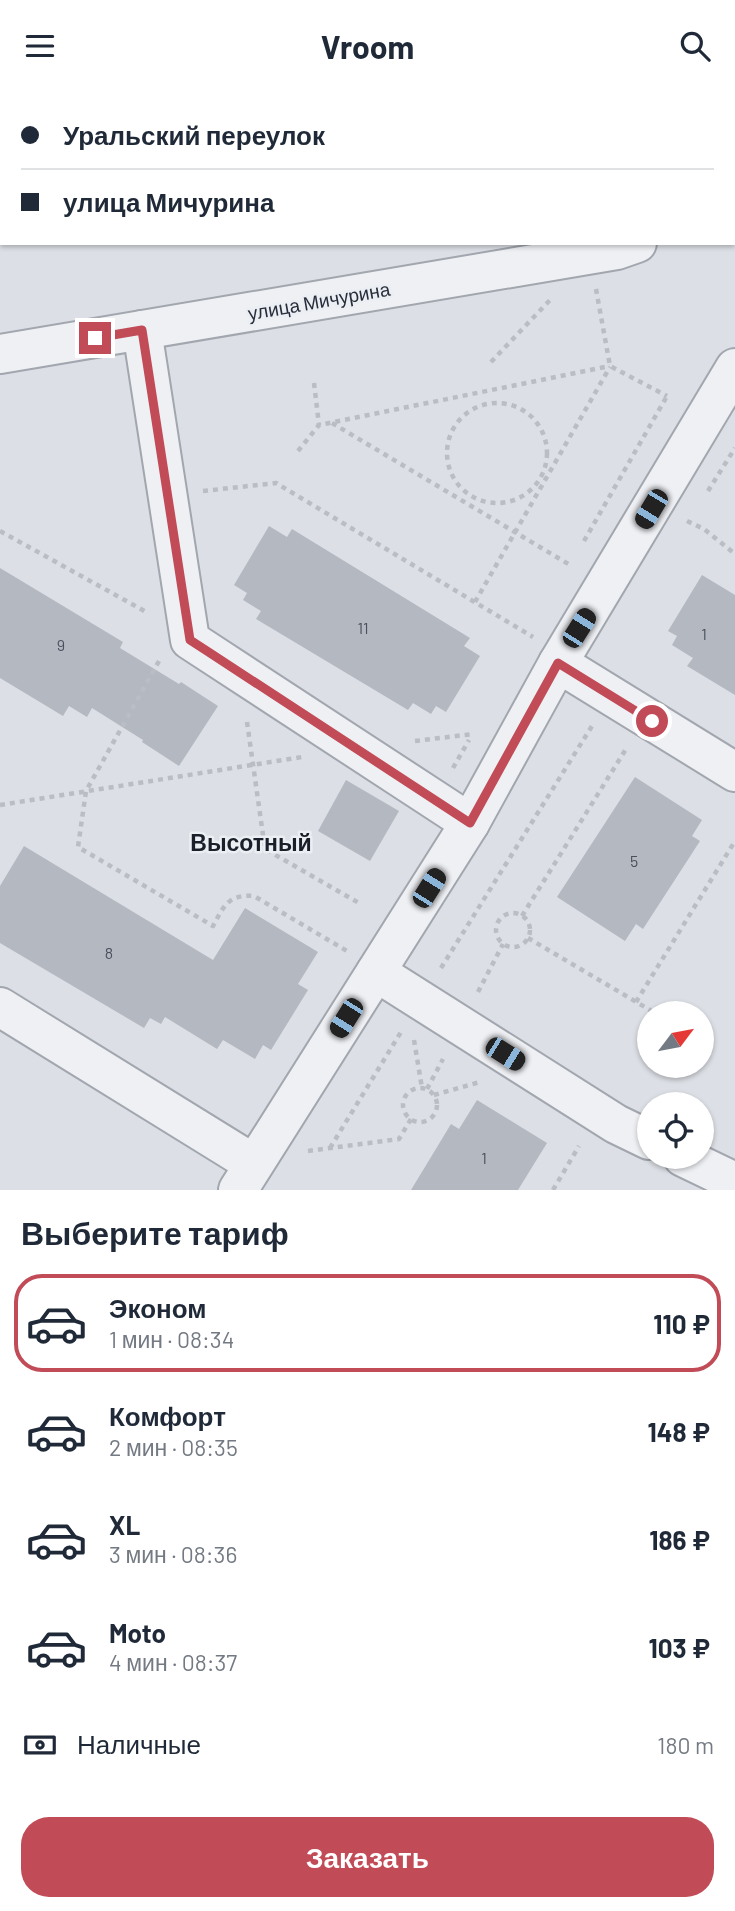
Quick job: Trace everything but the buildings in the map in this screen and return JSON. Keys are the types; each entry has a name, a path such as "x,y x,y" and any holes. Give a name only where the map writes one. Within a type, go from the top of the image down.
{"street":[{"name":"улица Мичурина","path":"0,354 617,250 631,245"},
{"path":"142,330 190,640 470,823"},
{"path":"0,1007 250,1170 362,962 470,823 561,657 735,368"},
{"path":"561,657 611,696 735,772"},
{"path":"362,962 616,1124 637,1134"},
{"path":"708,1169 735,1182"}],"path":[{"path":"475,602 610,366 596,286"},
{"path":"491,362 555,295"},
{"path":"298,451 319,425 610,366 706,417"},
{"path":"314,383 319,425"},
{"path":"489,391 491,403"},
{"path":"491,403 514,406 524,411 540,428 547,450 546,474 529,492 509,502 497,504 474,498 456,483 450,473 446,450 448,439 453,428 469,411 491,403"},
{"path":"331,423 570,565"},
{"path":"168,495 276,483 541,642 561,657"},
{"path":"469,506 474,498"},
{"path":"678,522 688,521 704,529 735,554"},
{"path":"0,531 151,615"},
{"path":"162,656 86,792 78,847 213,926 226,903 240,895 254,896 362,962"},
{"path":"241,674 265,849 359,903"},
{"path":"440,969 611,696"},
{"path":"0,805 355,749 473,734"},
{"path":"522,916 630,743"},
{"path":"528,938 636,1002 735,841"},
{"path":"515,913 522,916 530,927 528,938 514,947 503,944 496,935 497,923 504,915 515,913"},
{"path":"330,1148 404,1028"},
{"path":"412,1028 422,1088"},
{"path":"434,1095 490,1079"},
{"path":"422,1088 434,1095 437,1106 432,1117 422,1122 411,1119 404,1111 404,1099 410,1090 422,1088"},
{"path":"250,1170 330,1148 399,1139 411,1119"},
{"path":"553,1190 581,1143"}],"district":[{"name":"Высотный","path":"251,843"}],"route":[{"path":"95,338 142,330 190,640 470,823 558,663 652,721"}]}
